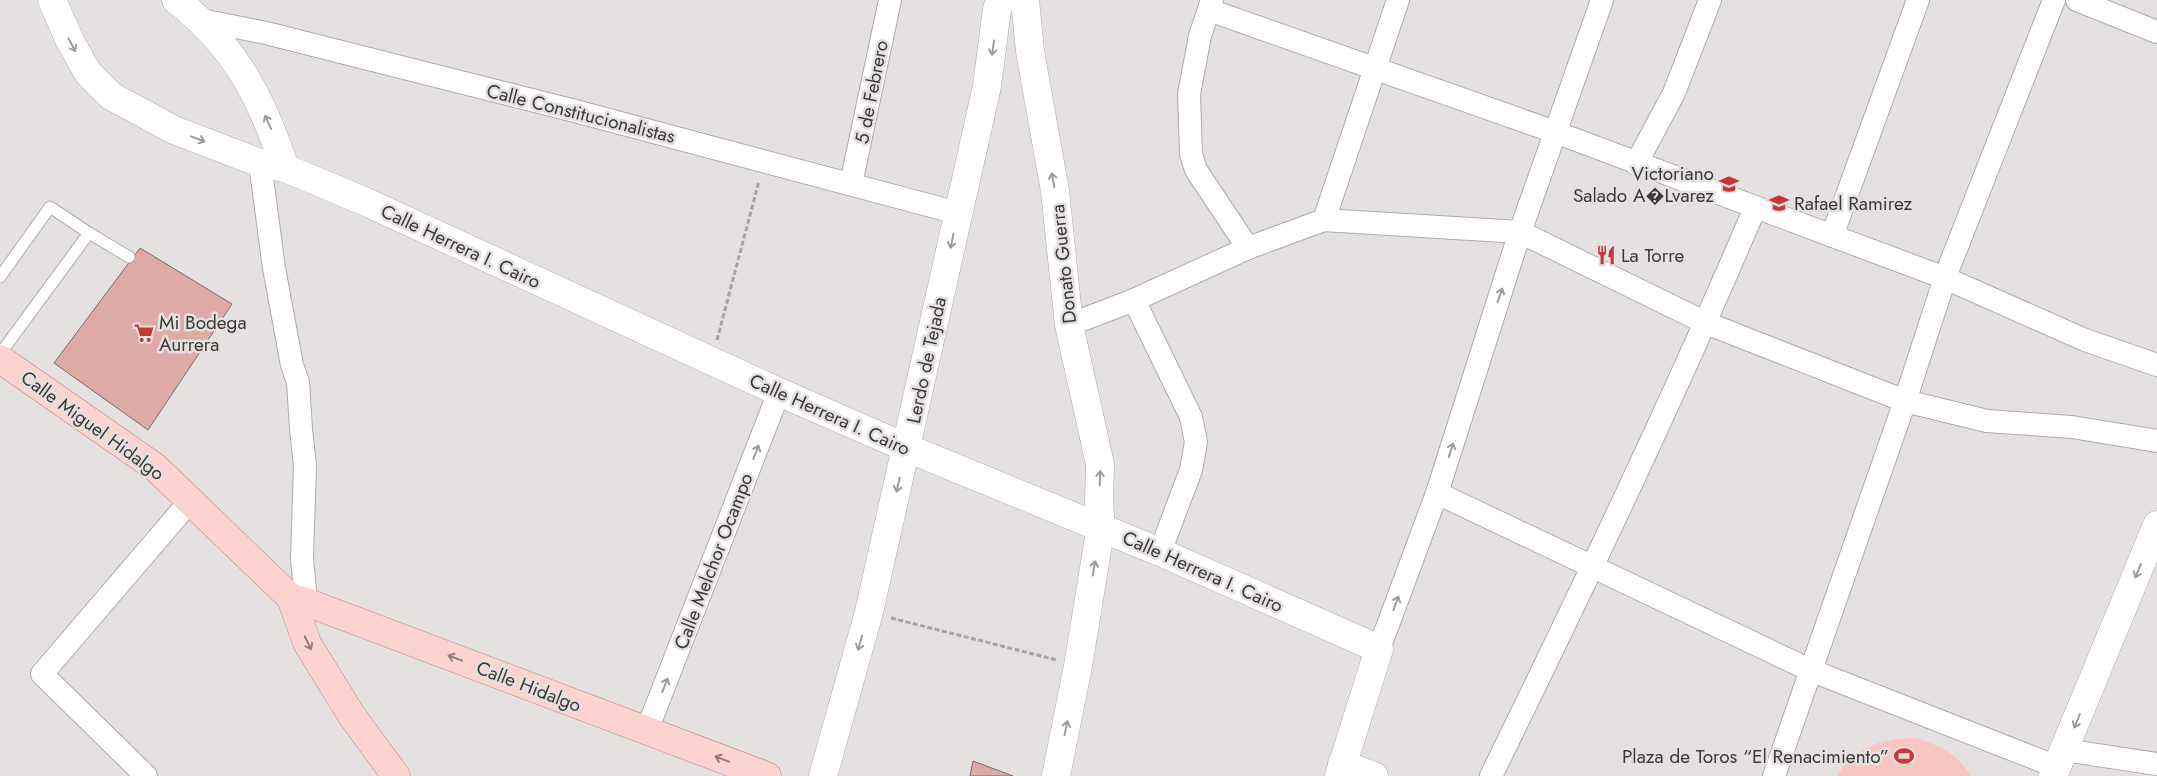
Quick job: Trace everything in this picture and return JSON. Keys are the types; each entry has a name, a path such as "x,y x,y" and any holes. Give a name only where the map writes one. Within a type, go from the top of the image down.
{"main road":[{"name":"Calle Herrera I. Cairo","path":"52,0 70,41 88,73 111,96 174,130 273,165 366,202 779,392 907,448 1101,526 1379,649"},
{"path":"176,0 202,20 230,51 256,95 276,140 273,165"},
{"name":"Lerdo de Tejada","path":"823,776 869,612 907,448 987,86 997,8 1001,0"},
{"name":"Donato Guerra","path":"1025,0 1030,51 1055,191 1069,325 1100,464 1099,501 1101,526 1078,666 1056,776"},
{"name":"Calle Miguel Hidalgo","path":"0,359 155,466 298,600"},
{"path":"2058,764 2157,526"},
{"path":"298,600 307,643 352,716 396,776"},
{"name":"Calle Hidalgo","path":"298,600 768,776"},
{"path":"1374,776 1341,770 1379,649"}],"street":[{"name":"5 de Febrero","path":"851,184 890,0"},
{"path":"1324,220 1398,0"},
{"path":"1379,649 1437,493 1520,232 1602,0"},
{"path":"1636,164 1674,93 1710,0"},
{"path":"1832,236 1918,0"},
{"path":"1774,776 1905,400 1945,278 2054,0"},
{"path":"2077,0 2157,32"},
{"path":"1248,248 1196,170 1191,154 1189,94 1200,36 1210,5 1376,69 1555,132 1636,164 1945,278 2085,340 2157,366"},
{"name":"Calle Constitucionalistas","path":"202,20 266,33 575,111 958,213"},
{"path":"273,165 274,268 292,365 298,382 300,429 306,466 298,600"},
{"path":"1491,776 1593,566 1706,323 1755,208"},
{"path":"1069,325 1134,300 1248,248 1324,220 1520,232 1706,323 1905,400 1987,421 2072,427 2157,441"},
{"path":"1134,300 1191,417 1196,442 1191,470 1160,552"},
{"name":"Calle Melchor Ocampo","path":"647,730 779,392"},
{"path":"1437,493 1810,670 2058,764 2157,764"},
{"path":"146,776 42,674 191,500"}],"lane":[{"path":"0,277 50,207 129,257"},
{"path":"0,354 89,233"}],"path":[{"path":"712,362 764,161"},
{"path":"869,612 1078,666"}],"shaded area":[{"name":"Plaza de Toros “El Renacimiento”","path":"1916,738 1948,751 1960,761 1971,776 1837,776 1853,757 1871,746 1892,740"}],"building":[{"name":"Mi Bodega Aurrera","path":"140,248 232,304 148,430 54,363"},
{"path":"973,761 1013,776 970,776"}],"place":[{"name":"Victoriano Salado A�Lvarez","path":"1729,184"},
{"name":"Rafael Ramirez","path":"1779,203"},
{"name":"La Torre","path":"1606,255"},
{"name":"Mi Bodega Aurrera","path":"144,333"},
{"name":"Plaza de Toros “El Renacimiento”","path":"1904,756"}]}
